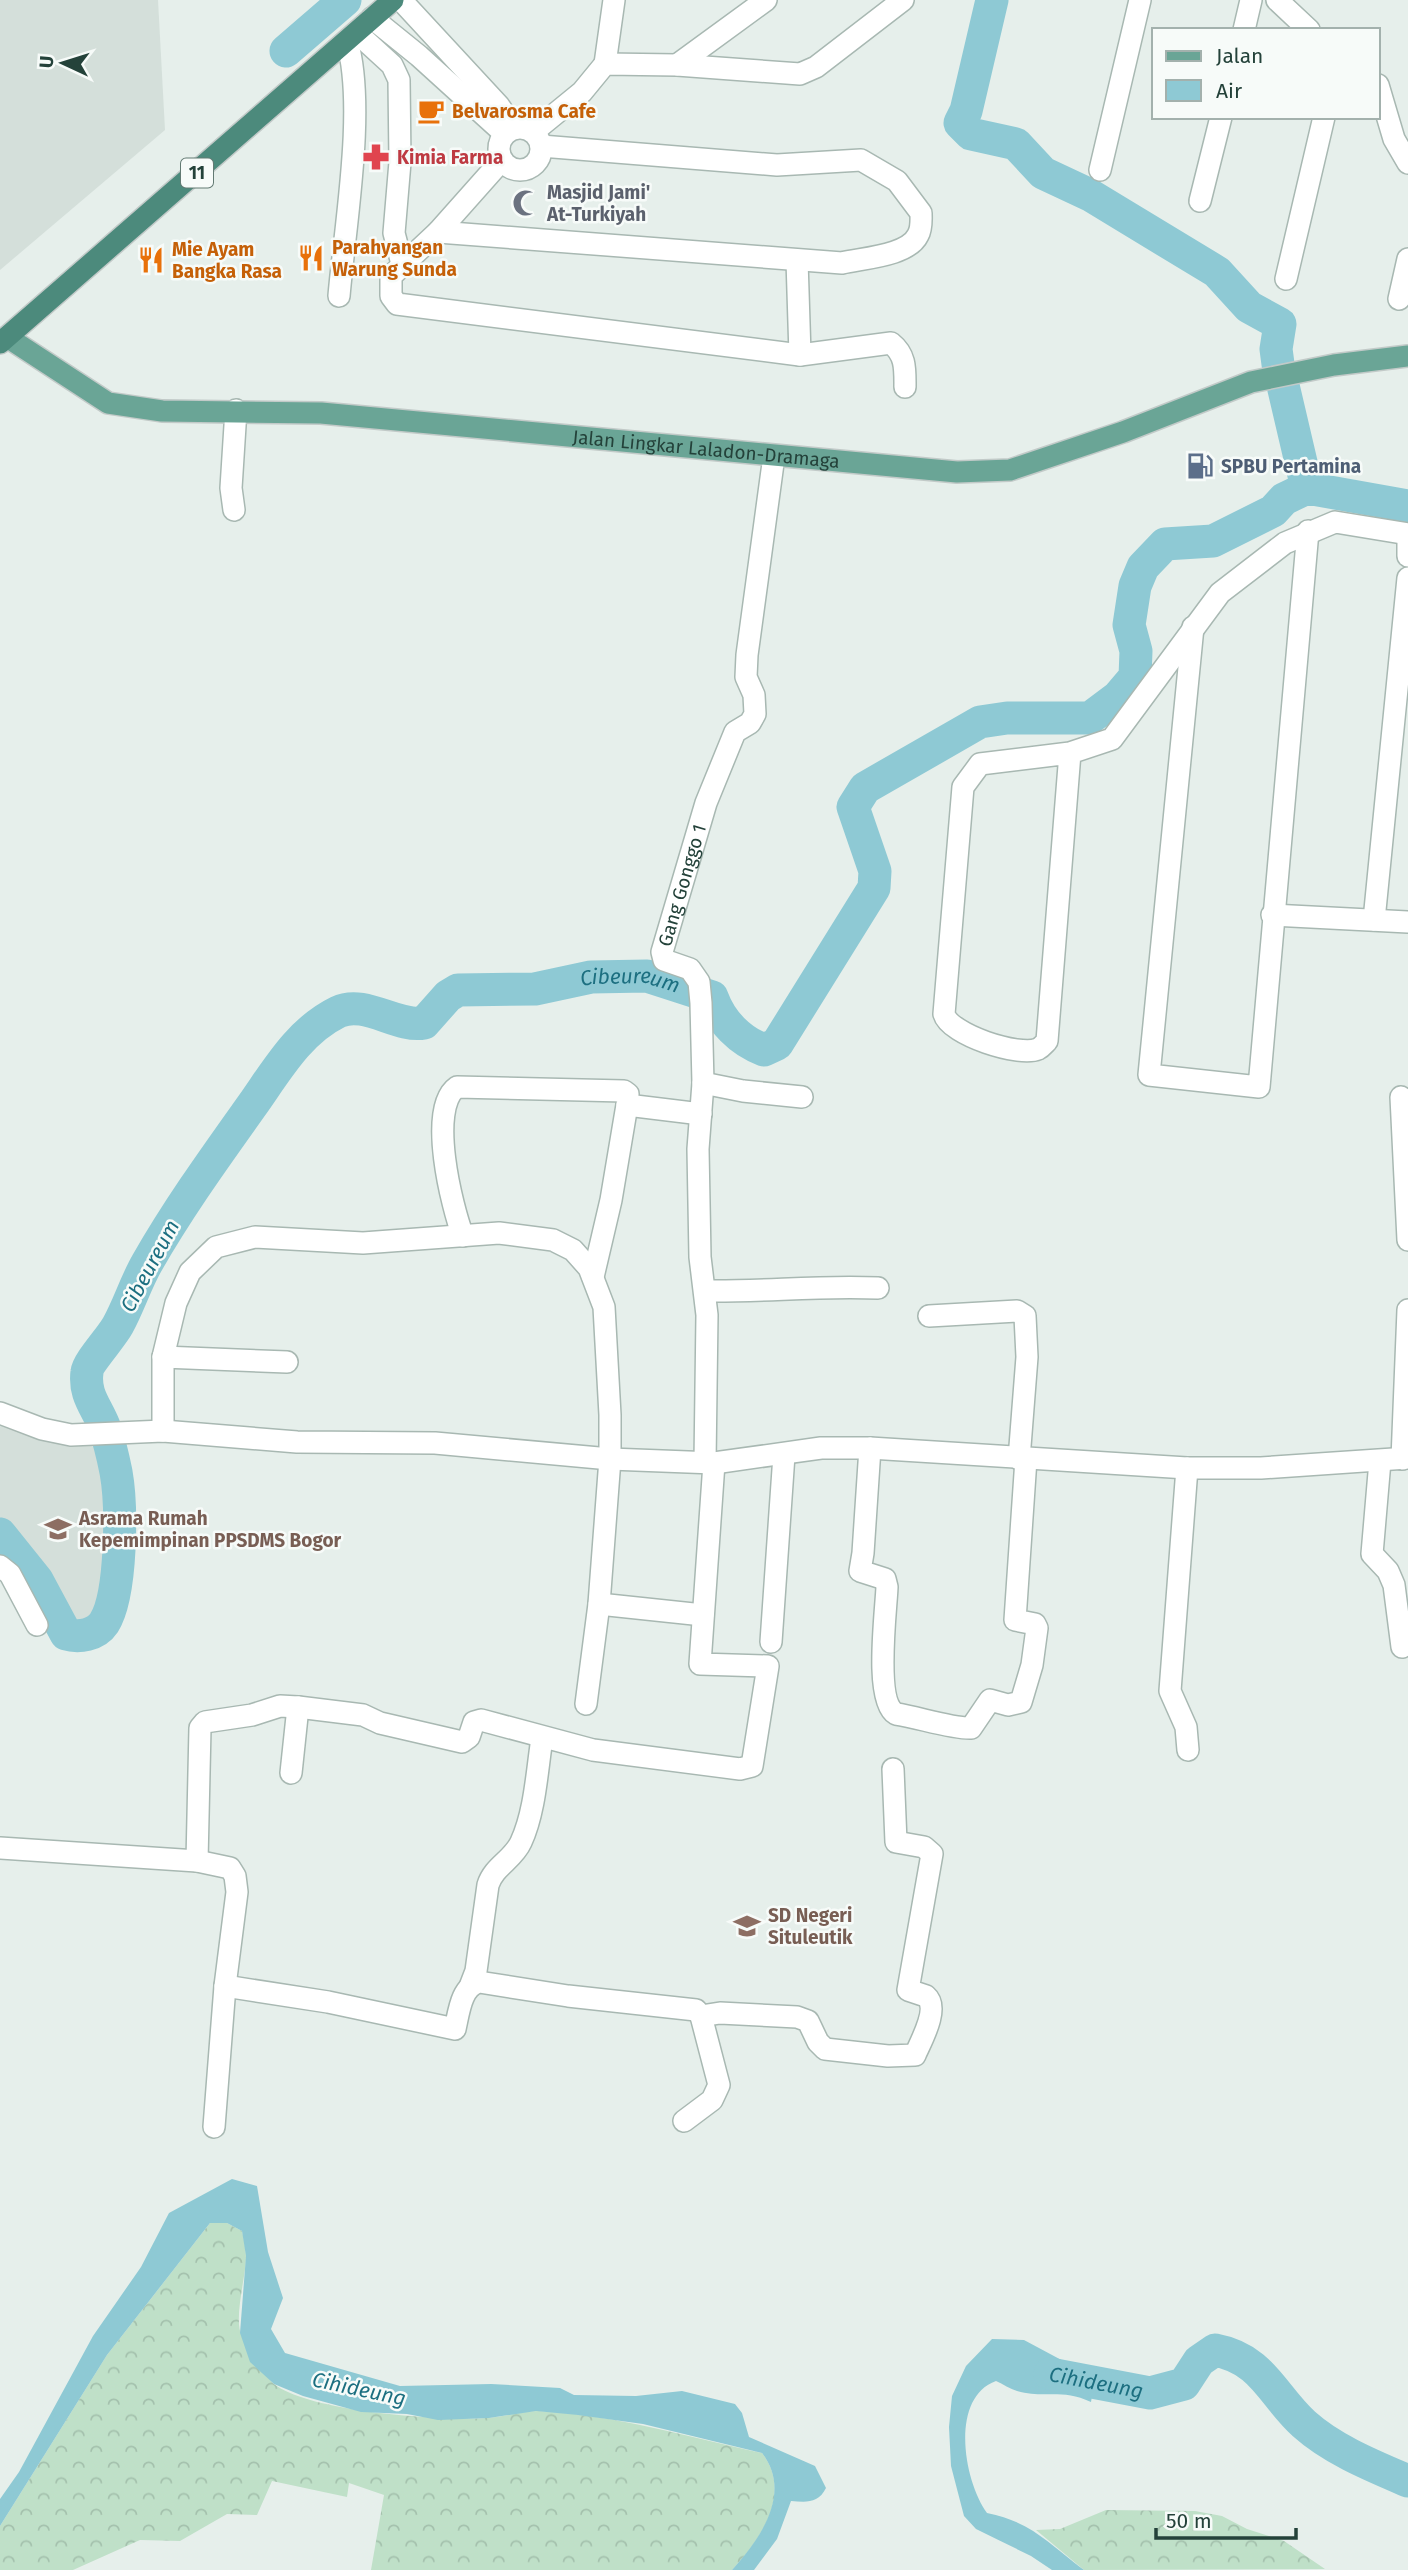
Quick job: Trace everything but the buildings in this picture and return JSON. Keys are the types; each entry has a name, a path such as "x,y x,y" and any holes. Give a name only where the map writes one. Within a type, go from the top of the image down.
{"highway":[{"name":"11","path":"3,340 393,0"}],"main road":[{"name":"Jalan Lingkar Laladon-Dramaga","path":"3,340 108,403 162,411 236,410 321,414 601,437 957,472 1010,470 1123,432 1268,377 1408,356"}],"street":[{"path":"401,0 523,135 537,161 531,167 515,170 502,160 500,142 523,135 582,92 606,64 614,0"},
{"path":"677,65 766,0"},
{"path":"606,64 677,65 800,74 816,67 903,0"},
{"path":"1100,170 1140,0"},
{"path":"1244,28 1251,0"},
{"path":"1277,0 1307,28"},
{"path":"359,31 399,40 523,135 777,165 861,160 897,181 921,213 918,237 903,248 842,263 438,232"},
{"path":"359,31 392,65 400,80"},
{"path":"339,296 359,31"},
{"path":"378,50 399,40"},
{"path":"399,40 400,162 394,233 402,264"},
{"path":"1380,92 1394,139 1408,163"},
{"path":"1200,201 1220,119"},
{"path":"1286,279 1324,119"},
{"path":"502,160 438,232 391,276 391,296 402,307 800,355 891,343 900,350 905,361 905,387"},
{"path":"797,260 800,355"},
{"path":"1399,299 1408,260"},
{"path":"234,510 231,488 236,410"},
{"name":"Gang Gonggo 1","path":"542,1738 593,1750 699,1765 746,1769 752,1766 768,1666 700,1664 710,1462 706,1291 700,1257 698,1149 703,1083 700,993 690,970 664,960 662,952 711,791 735,732 750,723 755,714 754,695 746,677 747,655 774,456"},
{"path":"1070,753 1047,1041 1038,1049 1024,1050 995,1045 951,1026 944,1014 962,787 980,764 1070,753 1101,745 1117,734 1193,626 1220,593 1285,543 1308,531 1335,522 1406,537 1408,556"},
{"path":"1193,626 1149,1075 1259,1087 1272,915 1308,531"},
{"path":"1374,920 1408,578"},
{"path":"1272,915 1408,922"},
{"path":"703,1083 743,1091 802,1097"},
{"path":"463,1236 449,1196 444,1149 446,1106 452,1089 624,1091 628,1094 611,1200 593,1277"},
{"path":"1401,1097 1406,1136 1408,1240"},
{"path":"626,1105 701,1114"},
{"path":"163,1431 163,1357 183,1286 201,1258 216,1247 255,1237 353,1243 499,1233 553,1240 579,1256 593,1277 606,1317 610,1459 599,1604 586,1704"},
{"path":"706,1291 768,1292 821,1286 878,1288"},
{"path":"0,1413 42,1429 71,1435 163,1431 297,1442 435,1443 610,1459 710,1462 784,1455 821,1448 870,1448 1187,1468 1261,1468 1380,1461 1405,1459 1408,1310"},
{"path":"870,1448 863,1553 859,1567 860,1571 886,1579 883,1678 889,1710 896,1714 947,1723 958,1728 971,1728 990,1700 1008,1705 1021,1702 1032,1665 1037,1628 1035,1624 1015,1620 1027,1357 1025,1316 1017,1311 929,1316"},
{"path":"163,1357 287,1363"},
{"path":"771,1642 784,1455"},
{"path":"1380,1461 1372,1554 1388,1571 1394,1585 1402,1647"},
{"path":"1187,1468 1170,1691 1186,1727 1188,1750"},
{"path":"0,1566 10,1574 37,1625"},
{"path":"599,1604 704,1615"},
{"path":"197,1861 200,1728 205,1722 252,1715 280,1706 363,1715 380,1723 462,1742 469,1737 474,1722 481,1720 542,1738 521,1843 509,1861 492,1874 488,1885 476,1971 465,1992 455,2029 328,2002 225,1986"},
{"path":"291,1773 298,1707"},
{"path":"701,2016 720,2013 797,2017 808,2021 818,2042 825,2049 888,2056 915,2055 929,2024 931,2005 926,1996 908,1990 932,1854 924,1847 896,1842 893,1769"},
{"path":"0,1848 197,1861 230,1868 235,1876 237,1892 225,1986 214,2127"},
{"path":"471,1984 479,1982 568,1997 696,2010 701,2016 719,2085 712,2100 684,2121"}],"shaded area":[{"path":"0,0 158,0 165,130 0,270"},
{"name":"Asrama Rumah Kepemimpinan PPSDMS Bogor","path":"0,1423 103,1449 112,1514 104,1596 93,1626 75,1630 67,1622 37,1570 0,1520"}],"green space":[{"path":"210,2223 227,2223 242,2231 246,2257 239,2309 240,2329 257,2362 274,2384 292,2394 316,2402 377,2413 465,2419 533,2411 568,2413 624,2422 762,2453 771,2468 774,2499 762,2530 732,2570 371,2570 384,2495 349,2483 347,2497 272,2481 257,2515 227,2514 180,2541 140,2540 73,2570 0,2570 0,2526 107,2355"},
{"path":"1106,2510 1195,2511 1222,2516 1247,2529 1284,2541 1325,2569 1084,2570 1036,2530 1060,2529"}],"water":[{"path":"232,2179 257,2186 268,2252 283,2298 271,2329 285,2353 400,2386 491,2384 560,2388 574,2395 636,2396 682,2391 735,2404 742,2413 749,2437 815,2466 826,2488 819,2497 807,2502 791,2501 777,2539 754,2570 732,2570 762,2530 774,2499 771,2468 762,2453 643,2424 578,2415 536,2411 489,2418 438,2420 407,2414 361,2412 303,2396 274,2384 250,2362 240,2333 246,2256 242,2231 227,2223 210,2223 107,2355 0,2526 0,2499 19,2472 93,2336 141,2267 169,2213"},
{"path":"992,2339 1024,2340 1095,2378 1091,2402 1062,2394 1017,2391 996,2381 981,2390 972,2404 966,2422 967,2462 972,2482 987,2513 1028,2528 1084,2570 1052,2570 1031,2556 976,2529 964,2516 951,2466 949,2427 952,2396 966,2366"}],"waterway":[{"path":"286,51 345,0"},
{"path":"992,0 966,111 960,123 971,134 1016,144 1043,173 1090,195 1217,272 1249,307 1280,324 1276,349 1278,364 1307,488"},
{"name":"Cibeureum","path":"0,1534 37,1580 66,1634 87,1635 101,1627 110,1610 117,1572 119,1506 116,1472 109,1443 87,1387 88,1368 118,1325 147,1263 198,1182 290,1052 324,1020 338,1012 359,1009 403,1022 424,1023 448,996 458,990 535,989 591,977 647,976 712,997 726,1022 739,1036 755,1046 764,1050 777,1044 874,888 875,871 853,807 865,788 980,722 1007,718 1090,718 1118,697 1135,677 1136,651 1129,625 1135,586 1143,567 1165,544 1213,541 1273,511 1284,499 1307,488 1408,506"},
{"name":"Cihideung","path":"1050,2374 1150,2393 1184,2384 1199,2361 1215,2350 1245,2361 1266,2380 1304,2424 1328,2442 1408,2481"}],"place":[{"name":"Belvarosma Cafe","path":"431,111"},
{"name":"Kimia Farma","path":"376,157"},
{"name":"Masjid Jami' At-Turkiyah","path":"526,203"},
{"name":"Parahyangan Warung Sunda","path":"311,258"},
{"name":"Mie Ayam Bangka Rasa","path":"151,260"},
{"name":"SPBU Pertamina","path":"1200,466"},
{"name":"Asrama Rumah Kepemimpinan PPSDMS Bogor","path":"58,1529"},
{"name":"SD Negeri Situleutik","path":"747,1926"}]}
